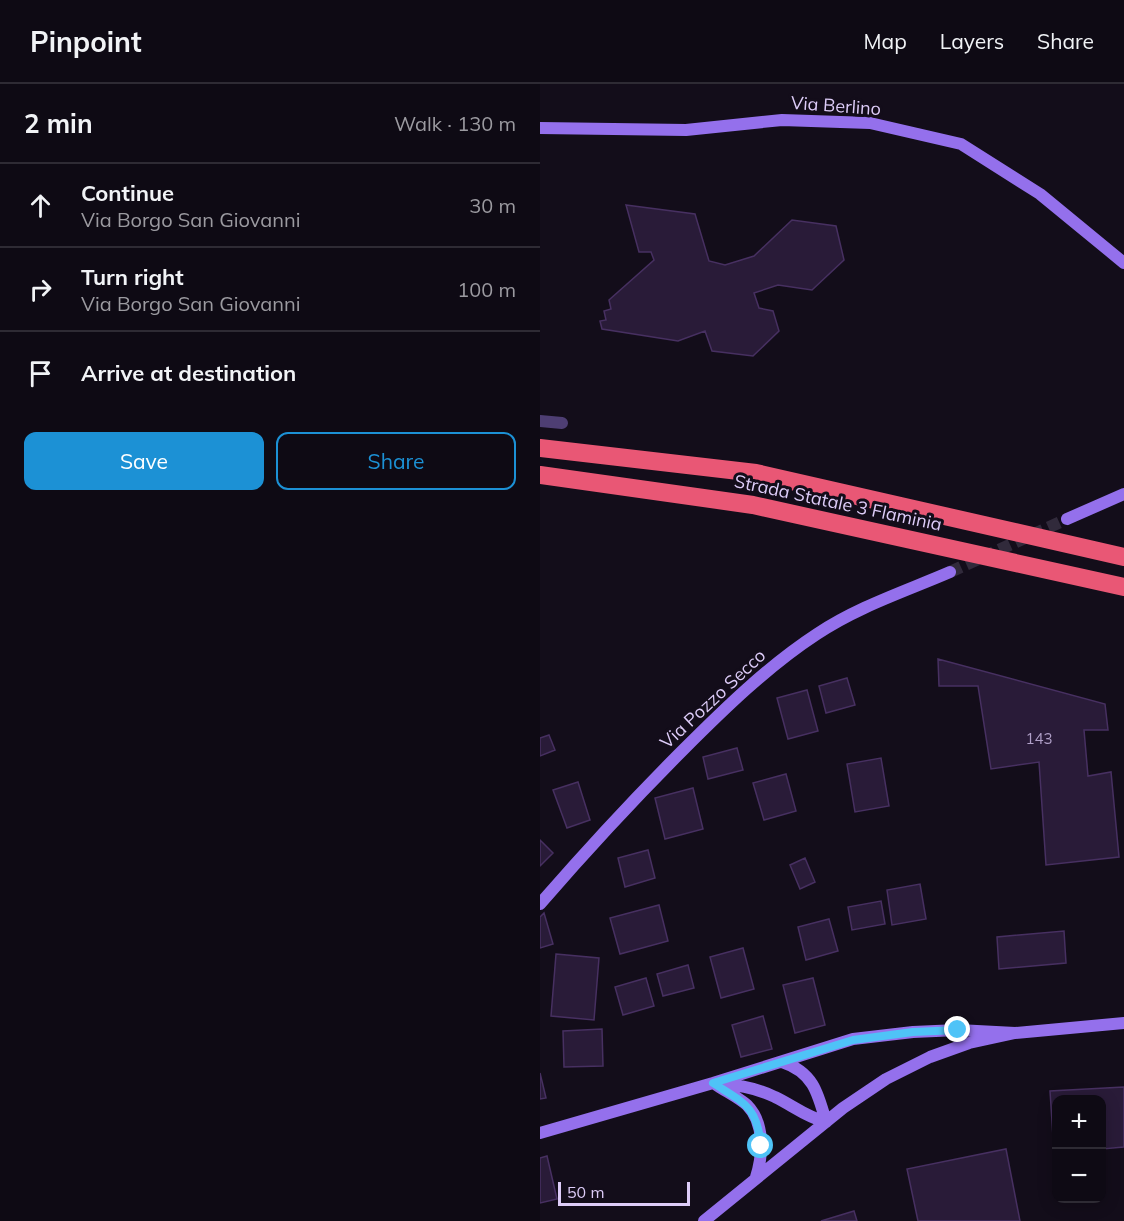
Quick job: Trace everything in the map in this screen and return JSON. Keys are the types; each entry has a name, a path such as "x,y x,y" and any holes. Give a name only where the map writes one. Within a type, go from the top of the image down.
{"highway":[{"name":"Strada Statale 3 Flaminia","path":"540,448 756,473 1124,557"},
{"name":"Strada Statale 3 Flaminia","path":"540,475 753,505 1124,587"}],"main road":[{"name":"Via Berlino","path":"540,128 686,130 782,120 870,123 961,144 1040,194 1124,263"},
{"path":"1067,519 1124,494"},
{"name":"Via Pozzo Secco","path":"540,904 646,788 712,721 789,654 839,621 950,572"},
{"path":"704,1221 825,1122 886,1079 930,1058 969,1043 1015,1033 1124,1023"},
{"path":"540,1132 853,1040 913,1032 958,1030 1015,1033"},
{"path":"783,1062 804,1073 813,1085 825,1122"},
{"path":"713,1083 746,1086 775,1097 790,1107 825,1122"},
{"path":"713,1083 746,1105 753,1113 759,1128 762,1160 756,1178"}],"street":[{"path":"540,421 562,423"}],"building":[{"path":"626,205 695,214 709,261 725,265 754,256 792,220 836,226 844,260 812,290 778,285 754,293 759,308 773,311 779,331 753,356 712,351 705,331 678,341 602,329 600,321 606,320 604,311 611,309 609,300 654,260 651,252 639,252"},
{"path":"938,659 1105,704 1108,730 1084,730 1088,776 1111,772 1119,857 1046,865 1039,762 991,769 978,686 939,686"},
{"path":"847,678 855,705 826,713 819,686"},
{"path":"807,690 818,731 788,739 777,698"},
{"path":"549,735 555,750 540,756 540,738"},
{"path":"737,748 743,770 708,779 703,757"},
{"path":"881,758 889,806 855,812 847,764"},
{"path":"786,774 796,811 764,820 753,783"},
{"path":"578,782 590,820 567,828 553,790"},
{"path":"693,788 703,829 665,839 655,798"},
{"path":"540,840 553,853 540,866"},
{"path":"648,850 655,878 625,887 618,858"},
{"path":"805,858 815,882 800,889 790,865"},
{"path":"920,884 926,919 892,925 887,890"},
{"path":"881,901 885,924 852,930 848,907"},
{"path":"659,905 668,941 620,954 610,918"},
{"path":"544,913 553,944 540,948 540,917"},
{"path":"829,919 838,951 806,960 798,927"},
{"path":"1064,931 1066,963 999,969 997,937"},
{"path":"743,948 754,989 721,998 710,957"},
{"path":"556,954 599,958 594,1020 551,1016"},
{"path":"688,965 694,988 663,996 657,974"},
{"path":"646,978 654,1006 623,1015 615,987"},
{"path":"813,978 825,1025 795,1033 783,985"},
{"path":"763,1016 772,1049 741,1057 732,1025"},
{"path":"602,1029 603,1066 564,1067 563,1031"},
{"path":"540,1073 546,1098 540,1099"},
{"path":"1124,1087 1124,1147 1106,1149 1106,1095 1052,1095 1052,1122 1050,1091"},
{"path":"1006,1149 1020,1221 918,1221 907,1169"},
{"path":"547,1156 557,1199 540,1203 540,1158"},
{"path":"854,1211 857,1221 821,1221"}],"tunnel":[{"path":"950,572 1067,519"}],"route":[{"path":"761,1146 759,1128 753,1113 746,1105 713,1083 853,1040 913,1032 958,1030"}]}
